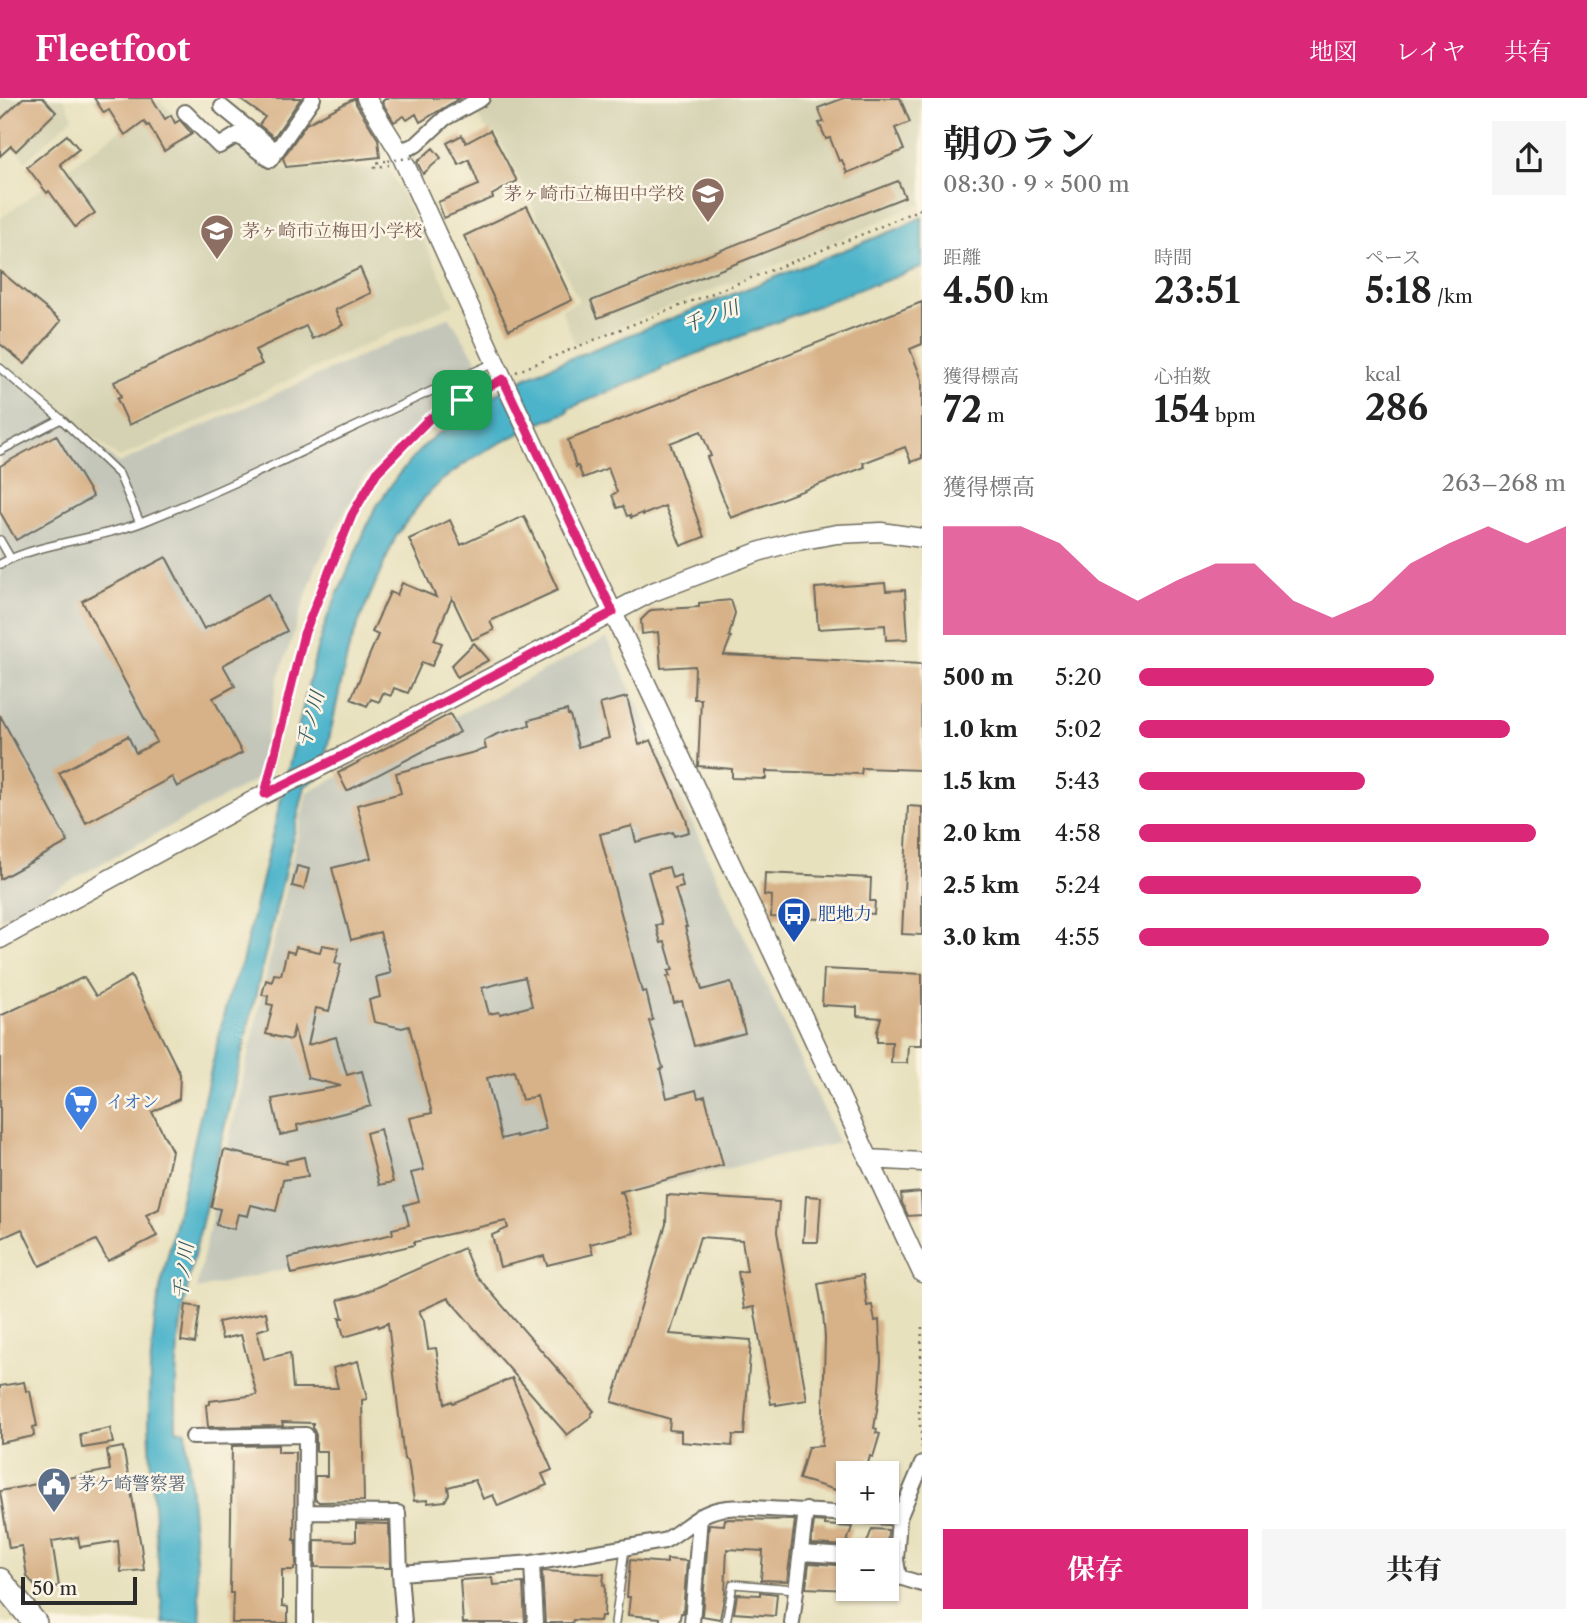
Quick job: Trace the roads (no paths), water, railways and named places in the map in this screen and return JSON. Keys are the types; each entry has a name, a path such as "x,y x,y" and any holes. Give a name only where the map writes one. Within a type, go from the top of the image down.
{"main road":[{"path":"3,1590 35,1623"}],"street":[{"path":"185,112 219,146 237,135 270,160 313,98"},
{"path":"366,98 532,439 922,1273"},
{"path":"398,159 445,118 482,98"},
{"path":"222,107 276,151"},
{"path":"0,939 265,794 650,593 792,542 836,534 881,532 922,538"},
{"path":"868,1159 922,1162"},
{"path":"193,1437 306,1436 305,1623"},
{"path":"899,1518 922,1464"},
{"path":"400,1573 532,1563 664,1541 700,1516 720,1509 836,1513"},
{"path":"792,1623 806,1510"},
{"path":"306,1512 398,1513 404,1623"},
{"path":"692,1623 700,1516"},
{"path":"802,1553 836,1555"},
{"path":"532,1563 535,1623"},
{"path":"899,1577 922,1584"}],"lane":[{"path":"0,564 140,523 495,362"},
{"path":"0,368 61,419 119,474 140,523"},
{"path":"0,451 61,419"},
{"path":"0,540 11,559"},
{"path":"615,1623 625,1548"},
{"path":"726,1623 733,1584 797,1589"}],"water":[{"name":"千ノ川","path":"922,217 922,267 872,284 661,368 567,409 568,412 488,449 441,481 425,497 396,536 348,651 321,776 305,786 189,1277 178,1342 176,1429 186,1431 201,1623 163,1623 149,1422 150,1368 160,1289 228,997 242,962 316,653 327,618 374,510 398,475 434,436 485,400 525,378"}],"place":[{"name":"茅ヶ崎市立梅田中学校","path":"708,224"},
{"name":"茅ヶ崎市立梅田小学校","path":"217,261"},
{"name":"肥地力","path":"794,944"},
{"name":"イオン","path":"81,1132"},
{"name":"茅ケ崎警察署","path":"54,1514"}]}
